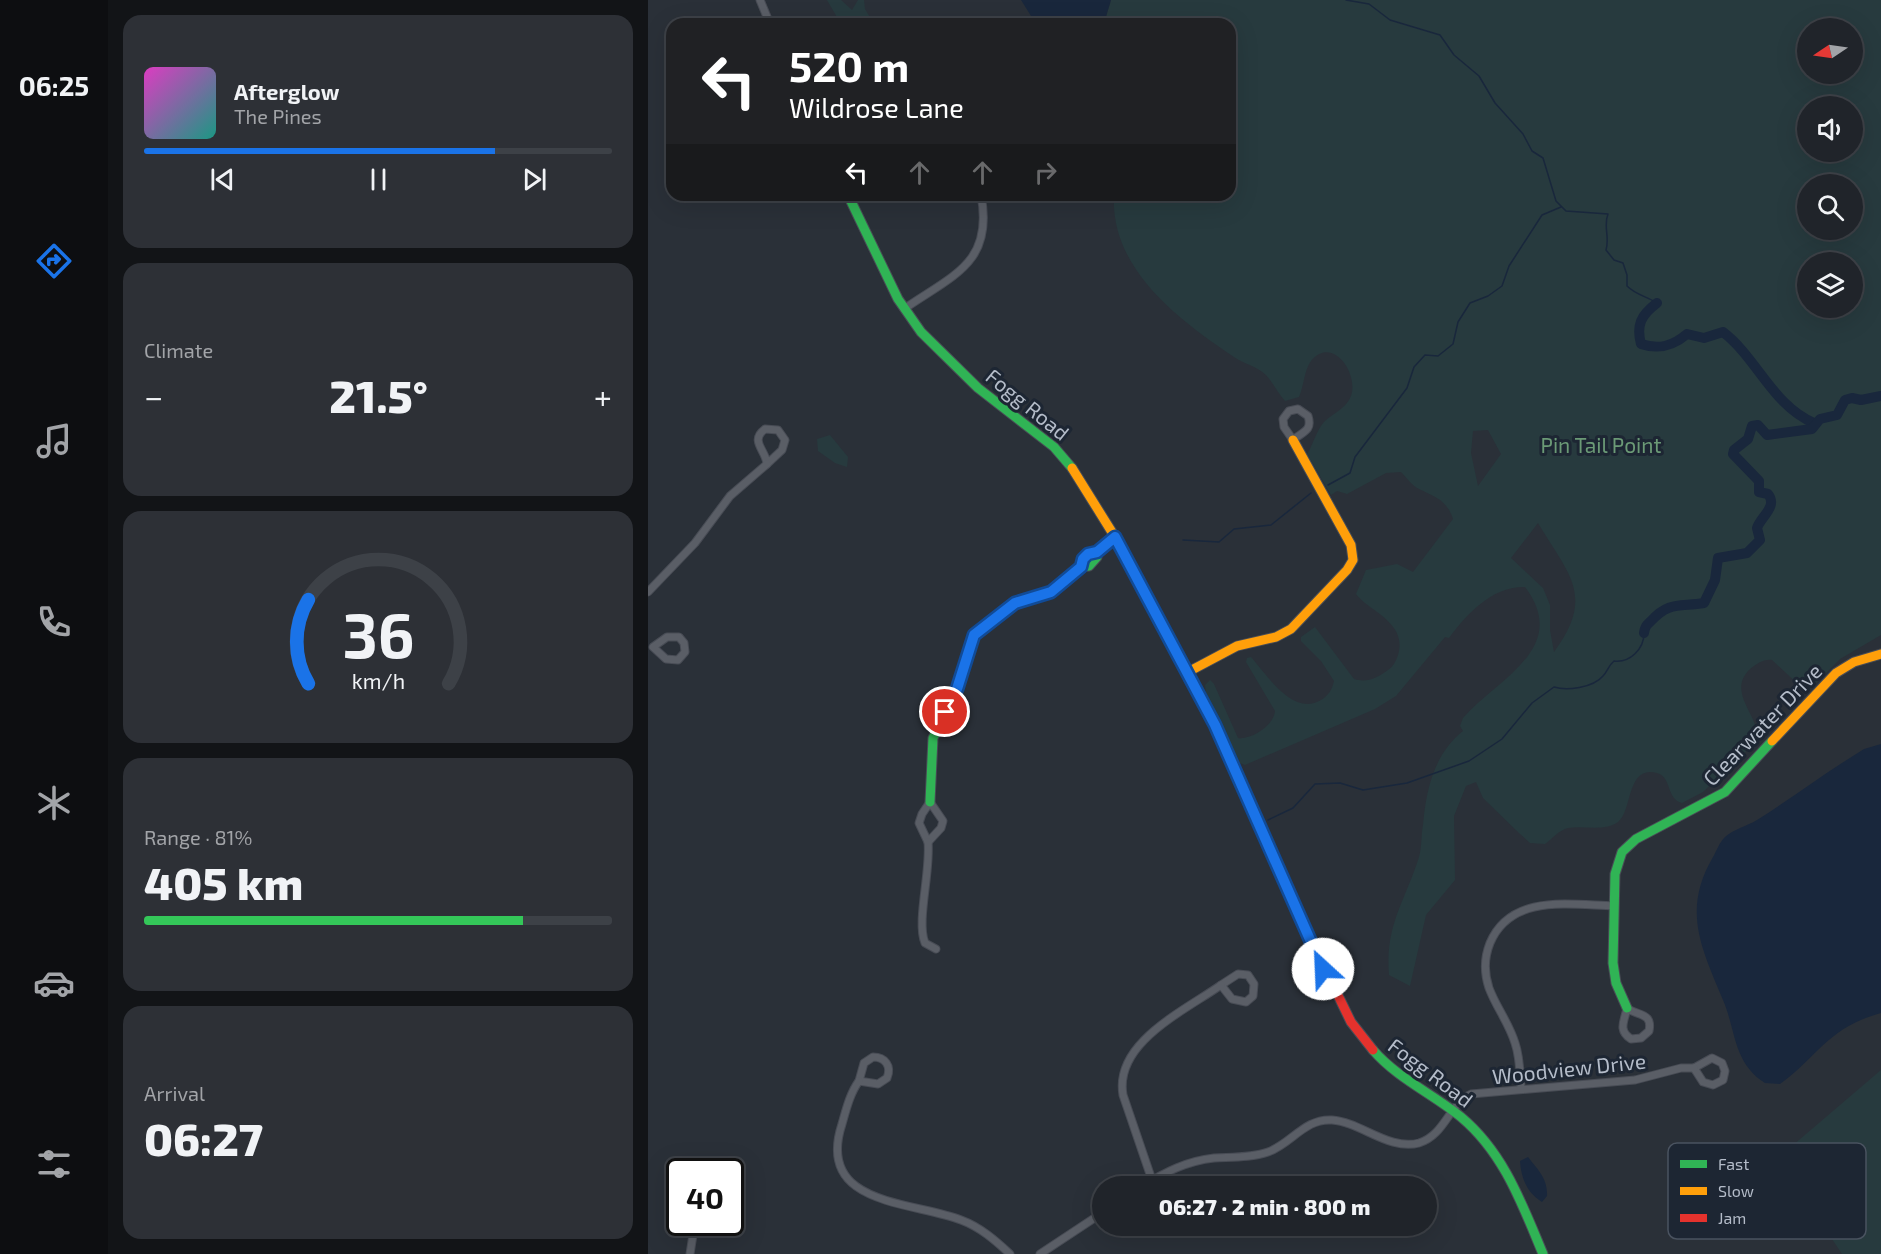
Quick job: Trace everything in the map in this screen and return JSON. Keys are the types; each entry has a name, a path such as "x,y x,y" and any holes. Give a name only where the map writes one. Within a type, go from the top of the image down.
{"street":[{"path":"760,0 768,18"},
{"name":"Fogg Road","path":"852,201 904,309 921,333 984,393 1064,457 1115,537 1188,672 1230,759 1323,969 1351,1022 1375,1053 1389,1066 1479,1132 1499,1157 1515,1187 1543,1254"},
{"path":"904,309 957,272 975,256 985,230 982,201"},
{"path":"1188,672 1237,645 1287,632 1336,584 1351,564 1351,545 1284,427 1283,419 1289,411 1298,409 1308,416 1310,425 1305,433 1293,440"},
{"path":"648,592 695,543 730,496 767,464 784,445 783,435 776,429 763,430 758,439 767,464"},
{"path":"936,949 925,943 922,930 929,871 928,842 919,823 920,816 930,802 933,738 955,694 974,635 1011,606 1047,594 1081,567 1089,566 1097,557 1097,552 1115,537"},
{"path":"673,636 683,640 685,650 681,658 670,660 650,645 673,636"},
{"name":"Clearwater Drive","path":"1627,1008 1642,1013 1649,1021 1649,1031 1641,1038 1631,1039 1623,1032 1622,1024 1627,1008 1614,970 1617,862 1626,848 1642,836 1720,795 1836,673 1854,662 1881,654"},
{"path":"928,842 942,828 943,821 930,802"},
{"path":"1521,1088 1515,1041 1486,977 1486,958 1493,937 1510,917 1530,907 1552,904 1614,906"},
{"path":"1151,1176 1123,1095 1122,1082 1125,1066 1131,1054 1144,1040 1221,985 1242,974 1252,979 1255,990 1248,1001 1240,1002 1229,997 1221,985"},
{"path":"859,1081 878,1084 884,1081 889,1074 887,1063 880,1057 869,1058 863,1065 859,1081 847,1108 837,1143 841,1164 852,1184 874,1198 968,1222 1010,1254"},
{"name":"Woodview Drive","path":"1160,1176 1197,1161 1269,1152 1304,1128 1324,1120 1339,1121 1400,1143 1419,1143 1438,1132 1469,1095 1521,1088 1635,1080 1686,1067 1694,1068 1707,1059 1714,1058 1723,1064 1725,1076 1718,1084 1709,1085 1703,1082 1694,1068"},
{"path":"1040,1254 1092,1220"},
{"path":"690,1254 693,1236"}],"green space":[{"path":"827,0 841,0 852,10 858,0 864,0 865,9 870,18 838,18"},
{"name":"Pin Tail Point","path":"1111,0 1881,0 1881,635 1840,659 1810,689 1803,689 1772,660 1763,661 1750,669 1743,678 1741,687 1757,732 1757,741 1703,792 1682,803 1673,797 1662,775 1647,772 1635,782 1623,816 1618,822 1600,828 1568,828 1545,844 1530,843 1483,798 1476,782 1466,786 1454,816 1455,880 1426,915 1410,986 1389,975 1390,941 1397,914 1419,857 1426,799 1433,774 1445,750 1463,731 1460,726 1463,718 1524,661 1535,645 1539,628 1537,609 1525,587 1513,588 1491,596 1472,611 1449,638 1445,637 1396,696 1375,709 1245,765 1240,763 1206,693 1205,685 1210,680 1214,684 1238,738 1244,738 1256,734 1267,726 1275,711 1246,662 1247,658 1251,657 1282,692 1300,703 1311,704 1321,700 1329,692 1334,681 1321,661 1301,641 1301,637 1315,627 1354,679 1368,680 1384,673 1395,662 1400,644 1397,634 1385,618 1356,594 1366,570 1397,564 1413,572 1453,519 1444,503 1416,488 1401,472 1386,473 1347,494 1337,491 1331,495 1307,454 1321,426 1343,408 1351,396 1351,377 1342,360 1327,352 1319,354 1311,361 1305,373 1299,397 1285,401 1259,369 1234,357 1171,309 1136,269 1123,246 1116,222 1114,201 1236,201 1236,18 1106,18","holes":["1488,430 1501,454 1478,486 1471,453 1473,431","1538,523 1567,571 1573,585 1575,600 1567,632 1554,652 1550,630 1550,605 1543,588 1511,558"]},
{"path":"830,435 848,457 847,467 835,463 818,451 817,439"},
{"path":"1881,1070 1881,1254 1842,1254 1832,1239 1866,1239 1866,1143 1796,1143"}],"water":[{"path":"1021,0 1111,0 1106,18 1031,16"},
{"path":"1881,744 1881,1013 1848,1026 1836,1034 1780,1084 1765,1083 1747,1066 1741,1056 1702,945 1697,912 1698,894 1704,876 1720,844 1729,834 1757,820 1864,749"},
{"path":"1528,1157 1546,1184 1547,1196 1542,1202 1532,1194 1523,1179 1520,1161"}],"waterway":[{"path":"1346,0 1369,4 1390,20 1440,35 1454,55 1479,76 1495,103 1523,134 1532,151 1543,158 1556,201 1566,211 1608,214 1606,250 1614,260 1623,263 1627,275 1627,286 1657,303"},
{"path":"1328,485 1350,473 1355,457 1407,388 1414,367 1425,355 1438,356 1453,344 1458,322 1470,303 1488,296 1502,286 1509,266 1542,215 1561,207"},
{"path":"1657,303 1641,321 1639,331 1641,344 1660,347 1671,344 1687,334 1704,338 1723,332 1746,355 1776,394 1800,415 1814,423"},
{"path":"1644,633 1647,625 1664,610 1675,606 1704,603 1715,580 1718,558 1747,553 1760,540 1757,528 1770,507 1771,499 1768,494 1759,492 1759,481 1733,454 1734,450 1748,439 1752,426 1758,425 1767,435 1812,429 1820,419 1837,415 1845,400 1881,396"},
{"path":"1183,540 1219,542 1234,529 1271,525 1311,493"},
{"path":"1268,820 1293,808 1315,784 1340,783 1363,790 1407,783 1469,761 1502,739 1532,703 1554,687 1586,686 1599,680 1614,661 1631,657 1642,644 1644,633"}],"traffic: fast":[{"path":"851,201 898,299 921,332 978,388 1054,447 1072,468"},
{"path":"930,802 933,738 955,694 974,635 1011,606 1047,594 1081,567 1089,566 1097,557 1097,552 1086,556 1081,567"},
{"path":"1627,1008 1616,983 1613,963 1615,874 1622,852 1636,839 1725,792 1772,741"},
{"path":"1373,1050 1393,1069 1461,1117 1476,1131 1510,1180 1543,1254"}],"traffic: slow":[{"path":"1188,672 1237,646 1276,637 1291,629 1347,570 1353,560 1351,545 1293,440"},
{"path":"1072,468 1115,537 1203,702 1224,748"},
{"path":"1772,741 1836,673 1854,662 1881,654"}],"traffic: jam":[{"path":"1224,748 1295,907 1351,1022 1373,1050"}],"route":[{"path":"945,712 957,689 974,635 1015,603 1035,599 1051,592 1081,567 1083,559 1088,554 1097,552 1115,537 1215,725 1323,969"}]}
